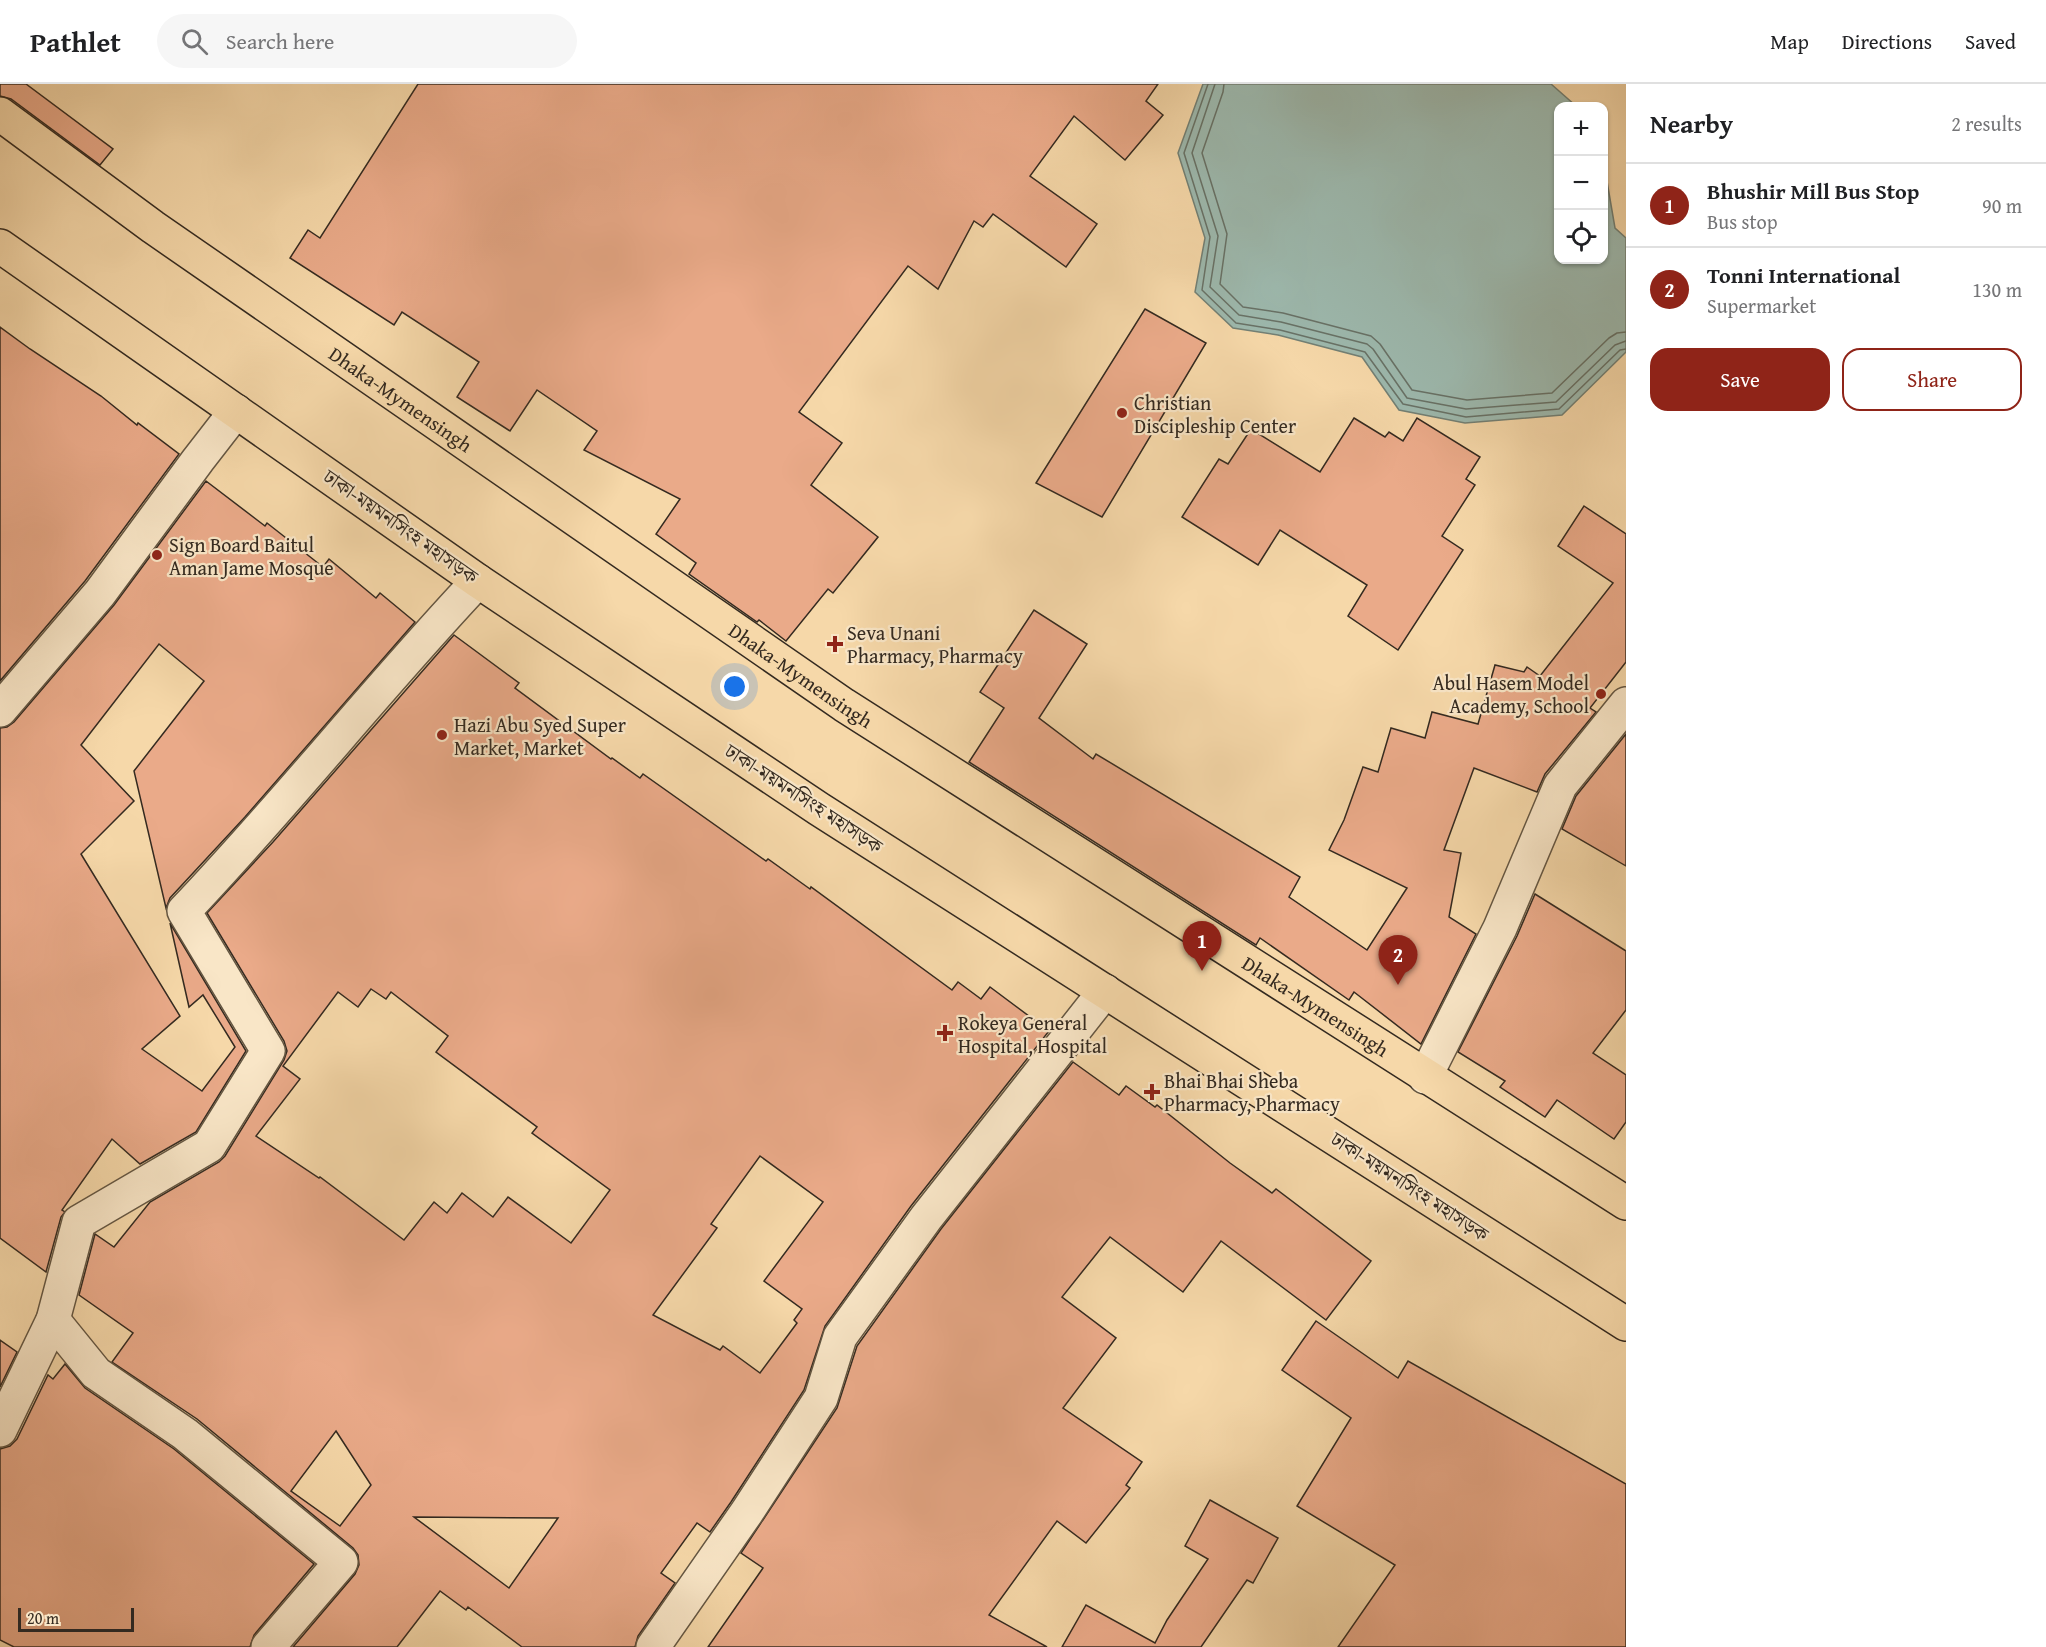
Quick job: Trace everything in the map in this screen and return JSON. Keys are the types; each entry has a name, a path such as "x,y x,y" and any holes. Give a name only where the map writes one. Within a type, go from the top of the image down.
{"highway":[{"name":"Dhaka-Mymensingh","path":"0,114 153,227 844,705 1626,1203"},
{"name":"ঢাকা-ময়মনসিংহ মহাসড়ক","path":"0,246 478,581 819,809 1626,1324"}],"street":[{"path":"0,710 100,593 236,411"},
{"path":"0,1430 53,1320 79,1222 209,1146 268,1051 184,910 245,847 424,638 478,581"},
{"path":"1425,1077 1500,928 1560,786 1626,704"},
{"path":"653,1647 747,1512 821,1398 840,1337 926,1218 1105,991"},
{"path":"53,1320 96,1373 185,1434 341,1562 268,1647"}],"water":[{"path":"1203,84 1551,84 1571,102 1554,102 1554,264 1608,264 1608,187 1615,228 1626,238 1626,352 1562,415 1465,423 1399,410 1362,357 1278,335 1233,328 1195,292 1205,238 1178,153"}],"building":[{"path":"0,84 26,84 113,149 100,165 11,99 0,96"},
{"path":"418,84 1158,84 1146,101 1163,115 1125,160 1074,116 1030,176 1097,224 1066,267 993,214 983,227 974,221 938,289 908,266 799,412 842,443 811,485 878,537 833,593 828,589 786,641 759,620 757,622 689,574 696,563 656,534 680,499 584,450 597,431 537,390 510,431 457,397 479,362 402,312 394,325 290,258 308,230 320,238"},
{"name":"Christian Discipleship Center","path":"1145,309 1206,343 1102,517 1036,483"},
{"path":"0,327 101,396 179,454 85,581 0,681"},
{"path":"1354,418 1385,437 1389,432 1403,441 1417,418 1480,457 1466,479 1475,485 1442,536 1463,550 1398,650 1348,616 1367,585 1280,530 1258,565 1182,517 1219,459 1228,464 1251,429 1320,472"},
{"path":"206,481 265,526 267,523 323,567 329,559 376,598 380,593 415,622 245,817 170,898 166,908 134,771 204,681 159,644 81,745 134,801 81,854 180,1016 142,1049 202,1091 235,1047 203,995 189,1007 170,923 246,1051 196,1132 140,1164 112,1139 62,1210 65,1212 61,1217 46,1272 0,1238 0,728 7,727 14,722 114,605"},
{"path":"1584,506 1626,534 1626,662 1590,708 1596,712 1545,774 1537,792 1474,768 1444,850 1461,853 1449,917 1476,934 1421,1044 1354,992 1349,1000 1260,938 1256,945 969,762 1004,708 980,692 1034,610 1087,644 1039,718 1093,759 1096,754 1300,877 1289,897 1367,950 1407,888 1329,850 1344,820 1363,767 1378,772 1391,728 1425,738 1432,712 1478,724 1495,665 1524,672 1527,667 1540,676 1613,583 1558,546"},
{"path":"454,635 519,683 515,688 611,759 640,778 643,774 766,861 768,859 810,889 811,887 952,990 958,982 981,999 990,987 1049,1031 911,1206 825,1326 804,1390 731,1502 710,1532 697,1523 661,1573 675,1583 638,1636 635,1647 522,1647 468,1607 466,1610 440,1591 397,1647 293,1647 355,1574 359,1565 358,1555 353,1548 197,1419 112,1362 133,1333 79,1295 95,1234 114,1247 150,1202 219,1162 225,1156 284,1060 287,1051 284,1041 207,913 273,842","holes":["371,989 386,999 391,992 448,1036 436,1052 537,1127 532,1133 610,1190 571,1243 508,1197 493,1217 462,1193 447,1213 434,1202 404,1240 320,1177 256,1136 300,1079 283,1066 338,992 358,1007","760,1156 823,1202 764,1281 802,1309 794,1320 797,1323 760,1373 723,1346 720,1350 653,1315 717,1228 711,1224","336,1431 371,1485 340,1526 291,1491","414,1517 558,1518 509,1588"]},
{"path":"1626,734 1626,866 1562,829 1576,796"},
{"path":"1535,894 1626,951 1626,1010 1593,1053 1626,1075 1626,1122 1614,1139 1557,1100 1545,1117 1500,1087 1505,1081 1458,1052 1517,936"},
{"path":"1073,1062 1119,1095 1126,1086 1155,1107 1157,1105 1230,1163 1272,1193 1276,1189 1371,1261 1326,1320 1221,1241 1183,1292 1110,1237 1062,1297 1116,1338 1063,1408 1142,1462 1126,1485 1130,1488 1086,1543 1057,1521 989,1615 1047,1647 708,1647 763,1568 741,1553 837,1408 857,1346 941,1229"},
{"path":"1316,1321 1398,1378 1408,1361 1626,1484 1626,1647 1338,1647 1395,1565 1297,1506 1351,1418 1282,1370"},
{"path":"0,1340 17,1352 0,1387"},
{"path":"65,1364 85,1388 174,1449 314,1564 254,1635 250,1647 14,1647 0,1640 0,1449 10,1446 17,1439 48,1375 53,1379"},
{"path":"1210,1500 1278,1538 1253,1583 1247,1580 1201,1647 1062,1647 1086,1605 1155,1643 1167,1620 1208,1559 1185,1546"}],"place":[{"name":"Christian Discipleship Center","path":"1122,413"},
{"name":"Sign Board Baitul Aman Jame Mosque","path":"157,555"},
{"name":"Seva Unani Pharmacy, Pharmacy","path":"835,644"},
{"name":"Abul Hasem Model Academy, School","path":"1601,694"},
{"name":"Hazi Abu Syed Super Market, Market","path":"442,735"},
{"name":"Bhushir Mill Bus Stop","path":"1202,971"},
{"name":"Tonni International","path":"1398,985"},
{"name":"Rokeya General Hospital, Hospital","path":"945,1033"},
{"name":"Bhai Bhai Sheba Pharmacy, Pharmacy","path":"1152,1092"}]}
